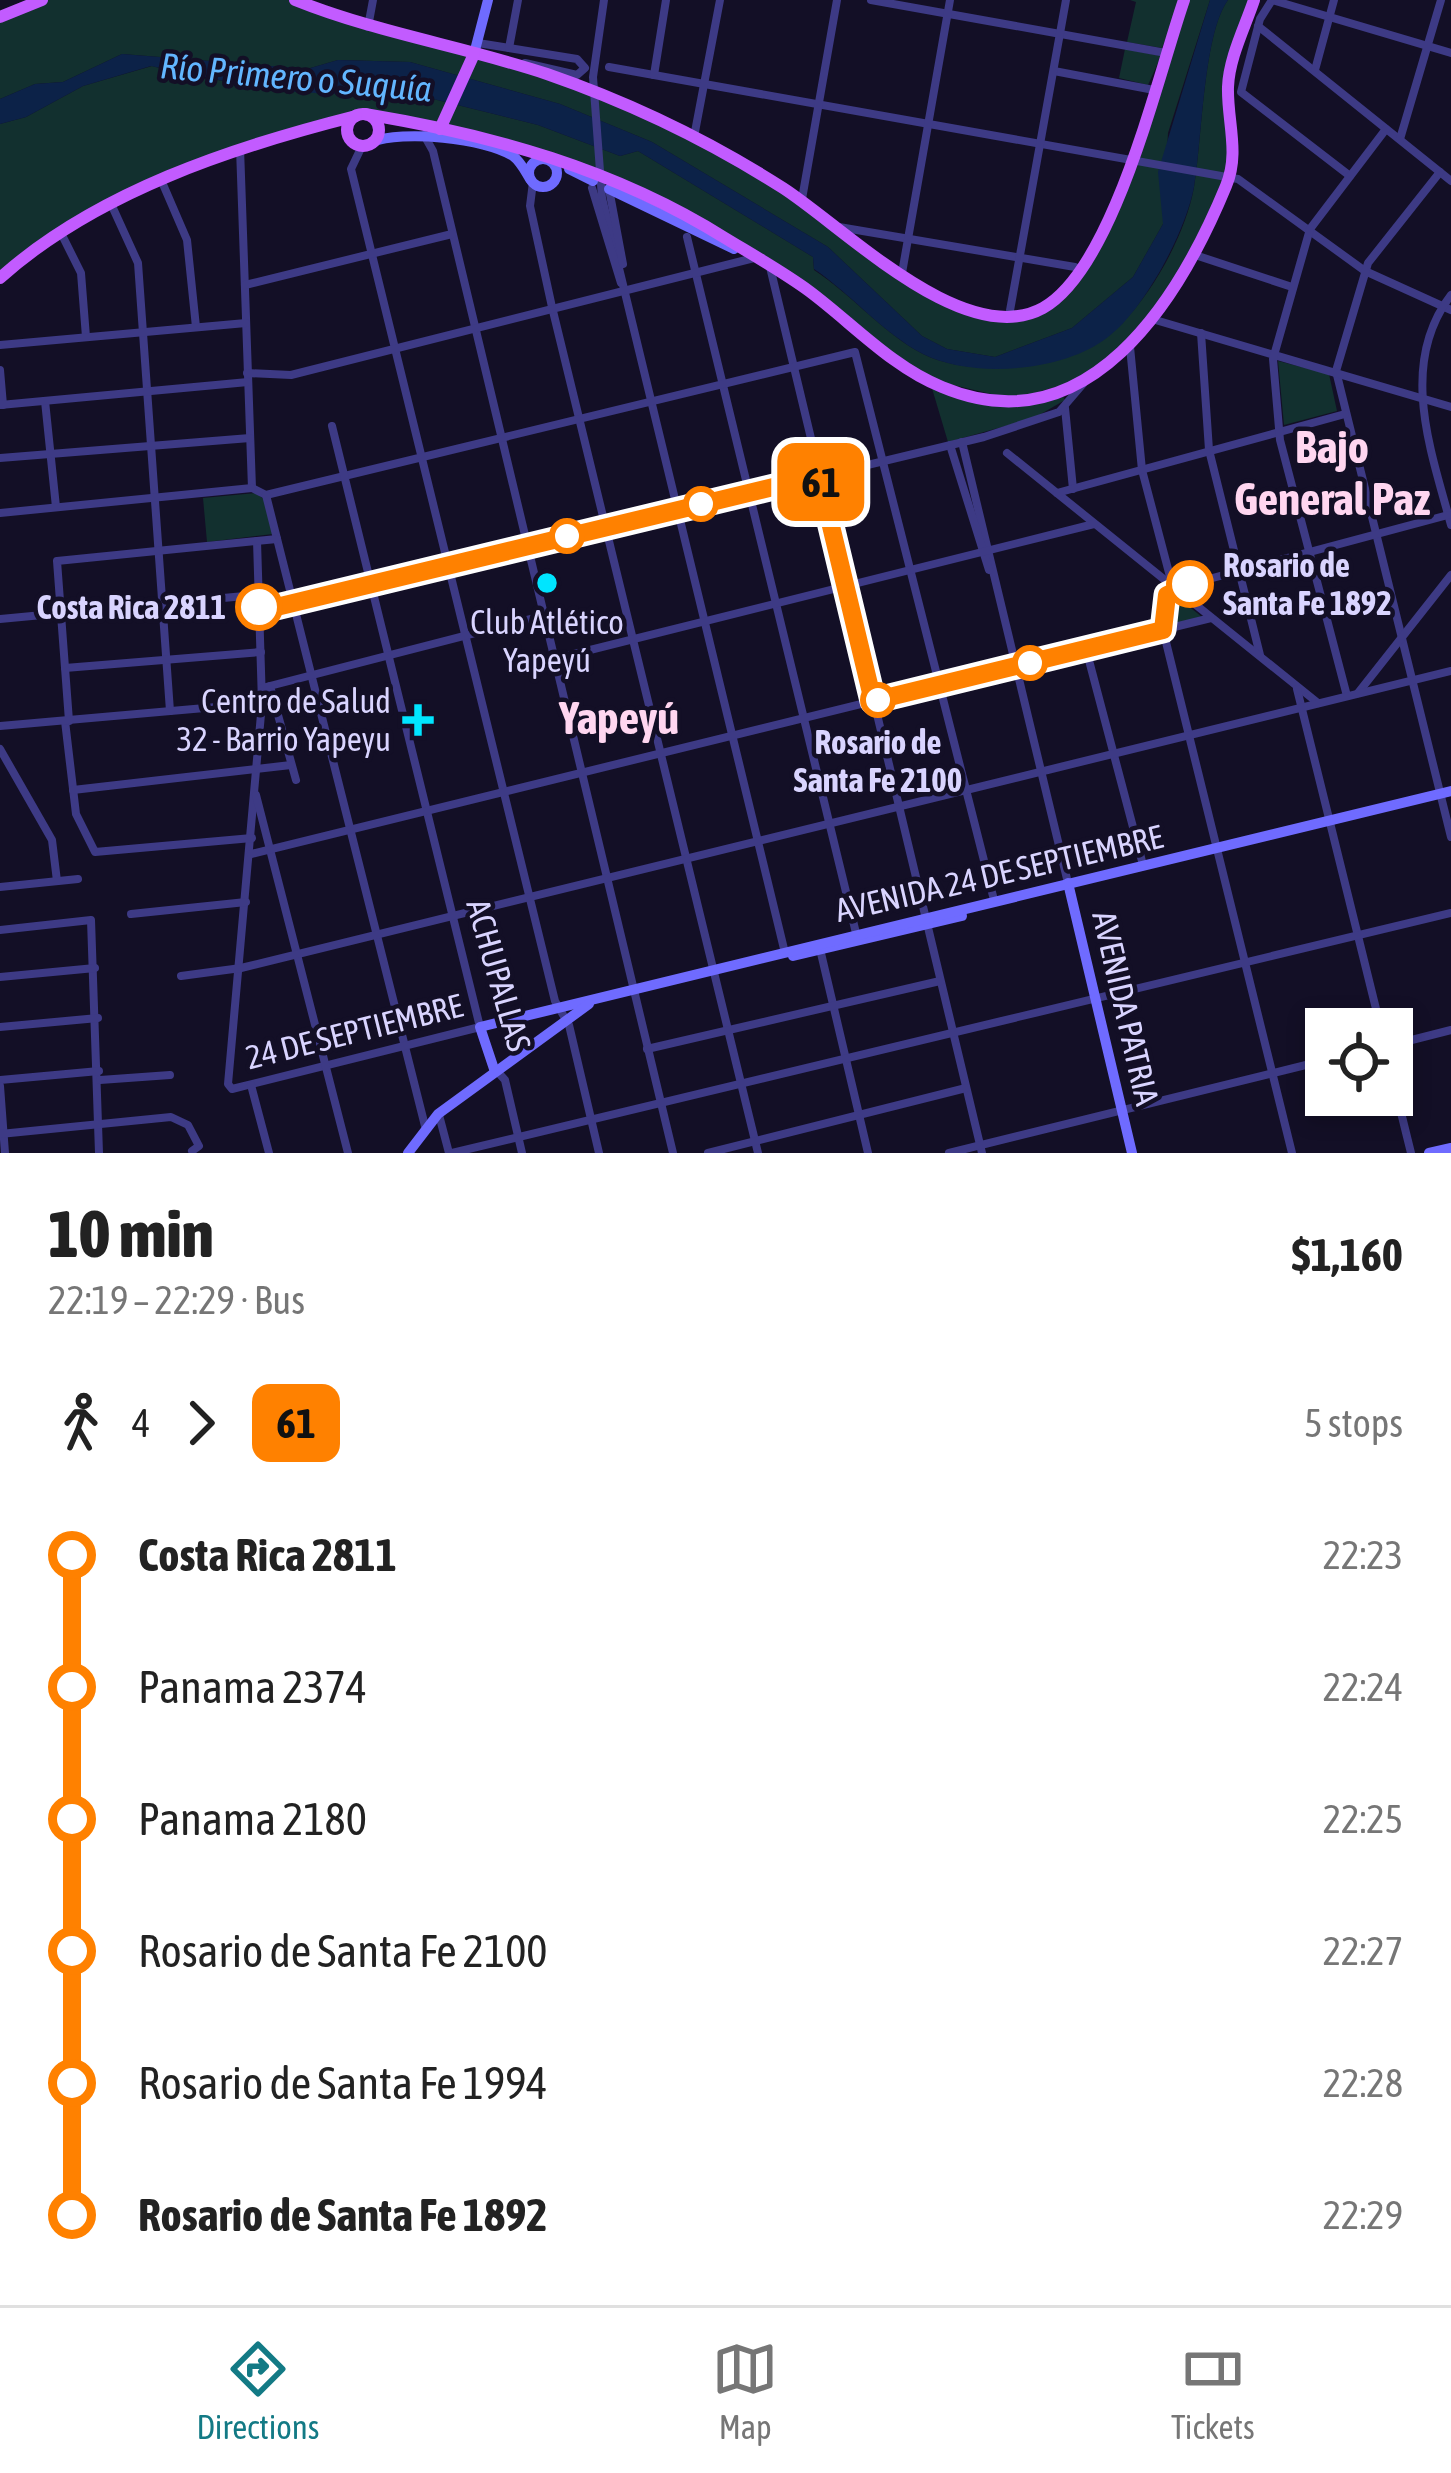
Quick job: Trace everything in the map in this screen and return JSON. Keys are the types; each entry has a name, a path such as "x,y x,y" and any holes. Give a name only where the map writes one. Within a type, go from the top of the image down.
{"main road":[{"path":"9,10 42,0"},
{"path":"295,0 368,27 473,54 507,55 594,99 694,137 802,200 959,308 1009,316 1045,307 1083,272 1115,201 1141,162 1154,90 1184,0"},
{"path":"442,122 473,54 488,0"},
{"path":"0,278 61,233 240,148 361,115 442,122 596,179 719,235 944,388 1012,399 1084,382 1130,346 1153,319 1190,254 1223,176 1234,124 1228,82 1254,0"},
{"path":"361,115 347,133 367,144 406,133 424,135 506,153 531,180 551,184 596,179"},
{"path":"361,115 377,123 367,144"},
{"path":"475,136 547,152 596,179"},
{"path":"531,180 530,166 547,161"},
{"path":"547,161 556,176 551,184"},
{"path":"609,189 754,258"},
{"name":"AVENIDA 24 DE SEPTIEMBRE","path":"562,1013 633,990 1446,792"},
{"name":"AVENIDA 24 DE SEPTIEMBRE","path":"819,946 856,933 1064,888"},
{"name":"AVENIDA PATRIA","path":"1064,888 1129,1153"},
{"path":"408,1153 424,1126 562,1013"},
{"name":"24 DE SEPTIEMBRE","path":"480,1028 562,1013"},
{"name":"ACHUPALLAS","path":"480,1028 494,1070"},
{"path":"1429,1153 1451,1148"}],"street":[{"path":"368,27 373,0"},
{"path":"507,55 518,0"},
{"path":"604,0 594,99 596,179 785,954"},
{"path":"654,75 666,0"},
{"path":"694,137 720,0"},
{"path":"802,200 837,0"},
{"path":"872,0 1166,53"},
{"path":"902,273 950,0"},
{"path":"1009,316 1066,0"},
{"path":"1350,176 1240,89 1258,26 1272,0 1451,53"},
{"path":"1315,70 1334,0"},
{"path":"1400,140 1441,0"},
{"path":"1258,26 1446,172 1451,181"},
{"path":"507,55 577,59 584,70 579,75 507,55"},
{"path":"609,67 1245,182 1365,271 1447,308"},
{"path":"1054,71 1154,90"},
{"path":"1352,695 1278,432 1274,354 1310,229 1387,129"},
{"path":"424,135 434,151 673,1153"},
{"path":"367,144 350,164 530,897 599,1153"},
{"path":"240,148 252,488"},
{"path":"1446,172 1365,271 1336,371 1446,792 1451,837"},
{"path":"531,180 530,206 552,307 758,1153"},
{"path":"162,182 187,240 196,327"},
{"path":"609,189 625,290"},
{"path":"112,206 137,257 159,497 158,550 170,711"},
{"path":"838,226 1075,267"},
{"path":"61,233 81,273 86,337"},
{"path":"245,285 452,234"},
{"path":"687,237 856,933"},
{"path":"1190,254 1292,287"},
{"path":"0,370 2,405 291,375 754,258"},
{"path":"770,268 981,1149"},
{"path":"1292,1153 1163,630 1164,601 1173,588 1450,520 1418,397 1451,295"},
{"path":"1153,319 1451,406"},
{"path":"0,346 246,322"},
{"path":"1202,333 1209,450 1260,656"},
{"path":"1130,346 1142,470 1173,588"},
{"path":"0,513 252,488 266,495 851,351 860,354 994,901"},
{"path":"260,611 962,442 1065,408 1084,382"},
{"path":"45,401 56,507"},
{"path":"1065,408 1073,489"},
{"path":"1056,494 1345,414"},
{"name":"ACHUPALLAS","path":"332,426 480,1028"},
{"path":"0,458 250,438"},
{"path":"962,442 985,553"},
{"path":"950,445 985,553"},
{"path":"1006,453 1318,703"},
{"path":"266,495 424,1126"},
{"path":"554,659 1094,524"},
{"path":"252,838 98,852 76,814 55,565 61,559 277,539"},
{"path":"257,541 260,652 266,687 296,780"},
{"name":"AVENIDA PATRIA","path":"985,553 1064,888"},
{"path":"1352,695 1404,638 1451,575"},
{"path":"0,619 255,595"},
{"path":"266,687 542,616"},
{"path":"250,854 1211,618"},
{"path":"1086,649 1144,867"},
{"path":"65,668 260,652"},
{"path":"181,976 241,968 1451,671"},
{"path":"241,968 266,687"},
{"path":"1297,687 1376,1008"},
{"path":"0,726 262,703"},
{"path":"0,749 52,840 58,881"},
{"path":"73,790 291,765"},
{"path":"255,794 349,1153"},
{"path":"0,887 78,879"},
{"path":"131,914 246,902"},
{"path":"438,1114 450,1153 1451,913"},
{"path":"0,930 91,920 100,1076 98,1153"},
{"path":"819,946 868,1153"},
{"path":"0,977 95,968"},
{"name":"24 DE SEPTIEMBRE","path":"241,968 228,1084 232,1089 480,1028"},
{"path":"647,1049 940,981"},
{"path":"0,1027 98,1018"},
{"path":"1413,1040 1451,1030"},
{"path":"949,1153 981,1149 1305,1065"},
{"name":"ACHUPALLAS","path":"494,1070 505,1080 522,1153"},
{"path":"5,1153 0,1083 170,1075"},
{"path":"250,1085 269,1153"},
{"path":"708,1153 966,1088"},
{"path":"1402,1116 1411,1153"},
{"path":"2,1133 177,1118 197,1142 191,1151"}],"green space":[{"path":"42,0 295,0 549,75 752,168 948,303 1018,316 1066,289 1115,201 1184,0 1210,0 1168,133 1163,224 1133,277 1072,328 995,357 947,349 922,336 828,247 652,142 560,104 410,62 338,60 307,69 122,54 63,82 35,84 0,99 0,17"},
{"path":"1130,0 1181,0 1162,48 1127,42 1136,2"},
{"path":"1228,0 1254,0 1232,64 1228,182 1153,319 1095,376 1012,399 924,378 811,292 600,175 369,116 240,147 112,206 0,278 0,124 26,117 83,86 152,66 193,77 330,94 393,89 538,125 620,156 638,151 813,257 814,270 923,354 970,367 1054,359 1103,338 1122,323 1146,295 1176,242 1194,187 1213,37"},
{"path":"1125,49 1161,56 1148,85 1119,78"},
{"path":"1278,361 1329,374 1337,411 1284,425"},
{"path":"931,385 956,395 1062,395 1065,400 1034,418 948,442"},
{"path":"256,493 265,500 273,534 207,542 203,498"},
{"path":"1172,593 1202,617 1171,625 1167,611"}],"water":[{"name":"Río Primero o Suquía","path":"1210,0 1228,0 1208,63 1194,187 1162,268 1136,308 1108,337 1067,358 1017,368 966,367 923,354 814,269 813,257 638,151 620,156 538,125 393,89 330,94 268,90 151,66 83,86 26,117 0,124 0,99 35,84 63,82 122,54 307,69 338,60 410,62 560,104 652,142 828,247 922,336 947,349 995,357 1072,328 1133,277 1163,224 1158,172"}],"bus line":[{"name":"61","path":"259,607 260,611 819,476 873,701 1163,630 1167,595 1173,588 1190,584"}],"place":[{"name":"Club Atlético Yapeyú","path":"547,583"},
{"name":"Rosario de Santa Fe 1892","path":"1190,584"},
{"name":"Costa Rica 2811","path":"259,607"},
{"name":"Rosario de Santa Fe 2100","path":"878,700"},
{"name":"Centro de Salud 32 - Barrio Yapeyu","path":"418,720"}],"district":[{"name":"Bajo General Paz","path":"1332,473"},
{"name":"Yapeyú","path":"619,718"}]}
